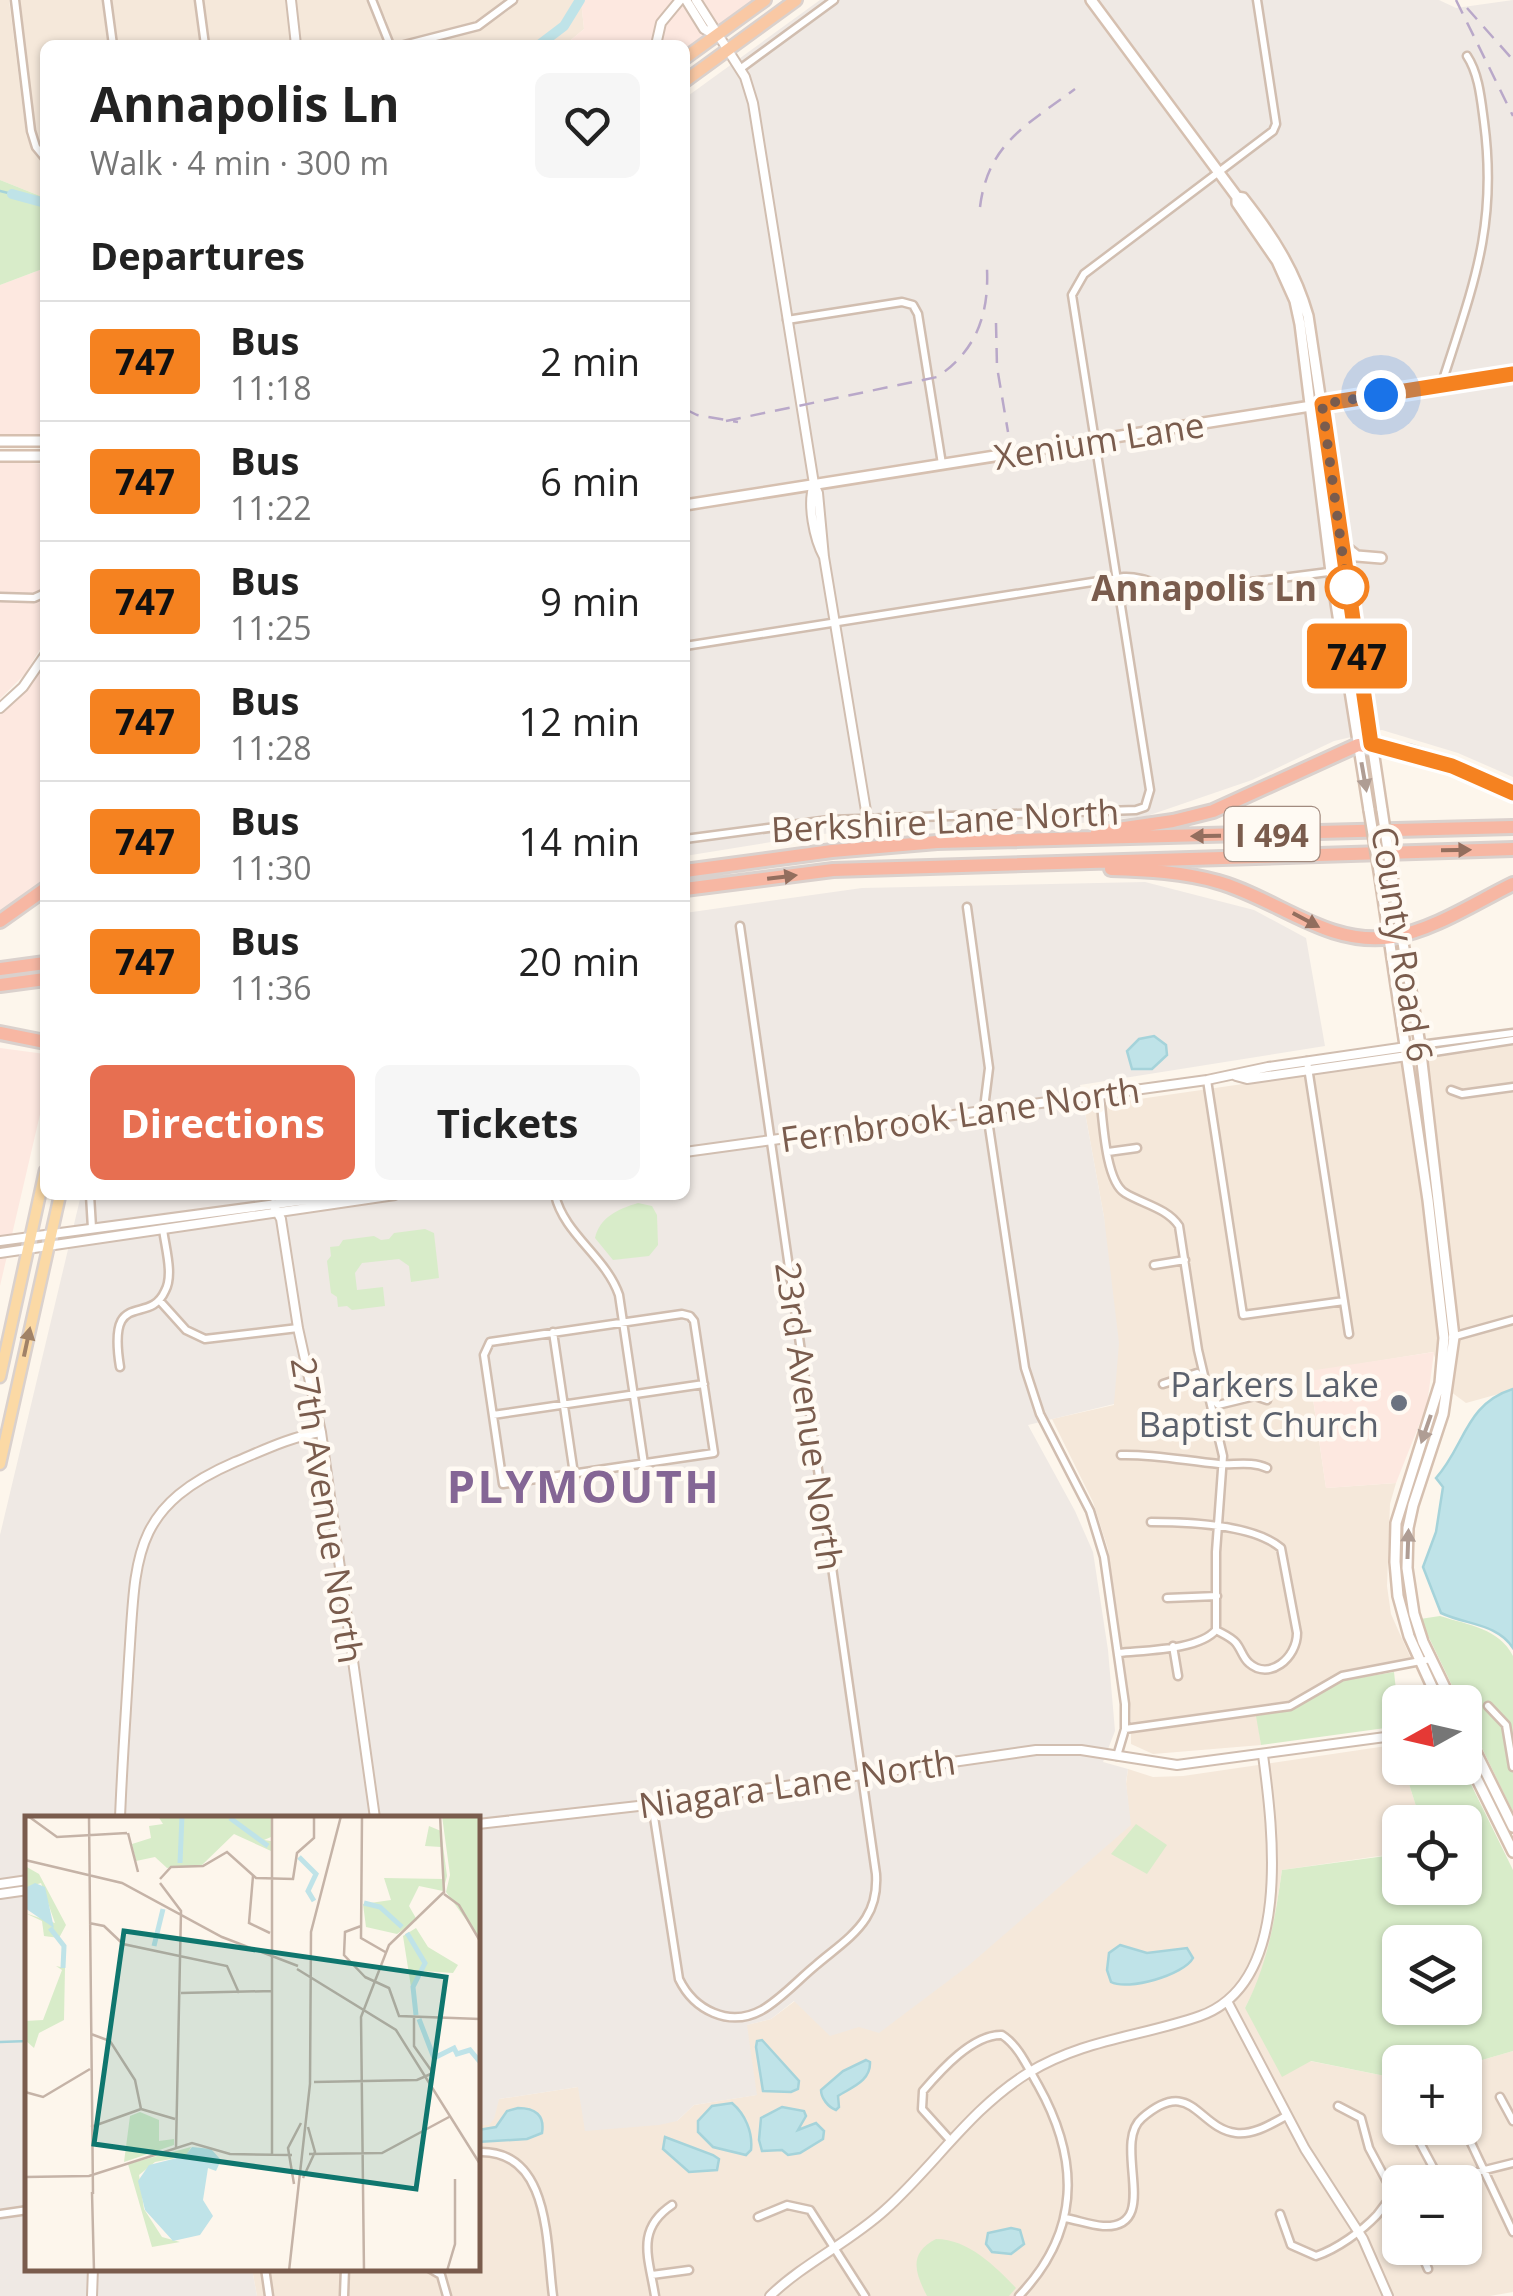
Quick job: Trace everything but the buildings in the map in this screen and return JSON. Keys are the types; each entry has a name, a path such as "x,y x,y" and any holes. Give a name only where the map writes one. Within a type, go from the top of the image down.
{"highway":[{"path":"690,54 765,0"},
{"path":"690,78 796,0"},
{"path":"1030,840 1173,821 1212,811 1364,745 1452,766 1513,793"},
{"name":"I 494","path":"690,870 884,845 1513,828"},
{"name":"I 494","path":"690,888 833,870 1513,849"},
{"path":"1044,863 1182,874 1218,882 1268,900 1343,937 1394,937 1513,884"},
{"path":"0,924 40,894"},
{"path":"0,924 40,901"},
{"path":"0,969 40,964"},
{"path":"0,985 40,980"},
{"path":"0,1033 40,1041"}],"main road":[{"name":"County Road 6","path":"1091,0 1237,197 1237,203 1278,260 1295,301 1317,405 1344,570 1378,871 1420,1049 1449,1338 1443,1414 1412,1505 1407,1538 1412,1602 1444,1685"},
{"name":"Xenium Lane","path":"690,504 1513,374"},
{"name":"County Road 6","path":"1317,405 1331,572 1364,745 1382,810 1407,1051 1449,1338 1440,1383 1396,1523 1398,1596 1430,1685"},
{"path":"0,440 40,441"},
{"path":"0,456 40,456"},
{"path":"1340,540 1353,555 1381,558"},
{"path":"0,1376 40,1194"},
{"path":"0,1464 59,1200"},
{"path":"1482,1764 1513,1827"},
{"path":"1480,1785 1513,1852"}],"street":[{"path":"14,0 31,131 40,152"},
{"path":"107,0 111,40"},
{"path":"199,0 203,40"},
{"path":"290,0 295,40"},
{"path":"372,0 388,40"},
{"path":"423,40 478,26 513,0"},
{"path":"657,40 661,23 683,0 704,28 716,35"},
{"path":"696,0 740,68 753,102 867,817"},
{"path":"740,68 834,0"},
{"path":"1116,578 1072,303 1074,287 1084,274 1274,131 1258,0"},
{"path":"1440,386 1478,268 1488,219 1484,127 1474,68 1466,56"},
{"path":"788,320 902,302 912,305 918,314 942,464"},
{"path":"690,645 1116,578 1143,578 1181,592 1344,570"},
{"name":"Berkshire Lane North","path":"690,838 867,817 1052,814 1146,807 1150,790 1116,578"},
{"path":"0,597 29,599 40,596"},
{"path":"0,708 23,687 40,662"},
{"path":"967,907 989,1068 986,1111 1024,1368 1040,1414 1082,1493 1098,1534 1119,1653 1125,1729 1117,1756"},
{"name":"23rd Avenue North","path":"652,1804 676,1969 689,1997 705,2010 726,2017 750,2015 770,2004 855,1932 873,1906 877,1884 740,926"},
{"name":"Fernbrook Lane North","path":"690,1151 1513,1036"},
{"path":"1307,1066 1349,1334"},
{"path":"1207,1080 1243,1315 1344,1301"},
{"path":"1451,1090 1462,1094 1513,1088"},
{"path":"1100,1095 1112,1175 1119,1188 1175,1220 1181,1232 1206,1389 1224,1464 1216,1630 1204,1640 1119,1653"},
{"path":"1108,1152 1137,1148"},
{"path":"90,1200 92,1228"},
{"path":"0,1253 28,1249 92,1228 305,1200"},
{"path":"0,1240 31,1236 50,1240 163,1229 364,1200"},
{"path":"557,1200 560,1211 616,1286 644,1464"},
{"name":"27th Avenue North","path":"274,1204 321,1432 375,1816"},
{"path":"120,1367 116,1335 122,1320 160,1300 168,1282 163,1229"},
{"path":"1154,1265 1185,1260"},
{"path":"160,1300 197,1337 212,1339 298,1328"},
{"path":"690,1316 694,1321 714,1454 503,1484 484,1354 487,1345 494,1340 623,1322 690,1316"},
{"path":"1449,1338 1513,1320"},
{"path":"553,1332 574,1474"},
{"path":"1164,1384 1196,1374 1218,1405 1255,1396 1268,1400"},
{"path":"493,1415 704,1384"},
{"path":"120,1816 136,1576 149,1529 168,1502 193,1482 281,1442 321,1432"},
{"path":"1121,1455 1257,1463 1267,1468"},
{"path":"1151,1522 1219,1527 1256,1536 1281,1548 1297,1647 1288,1661 1258,1668 1246,1661 1232,1639 1216,1630"},
{"path":"1167,1598 1217,1596"},
{"path":"1174,1646 1178,1676"},
{"path":"1125,1729 1290,1706 1342,1676 1431,1658"},
{"path":"1488,1706 1506,1726 1513,1767"},
{"path":"770,2296 890,2206 987,2103 1030,2072 1099,2041 1194,2018 1227,2001 1250,1971 1270,1898 1273,1821 1263,1755 1382,1738"},
{"name":"Niagara Lane North","path":"480,1824 1041,1750 1081,1750 1177,1765 1263,1755"},
{"path":"0,1884 25,1880"},
{"path":"0,1894 25,1890"},
{"path":"1227,2001 1286,2116 1374,2258 1388,2296"},
{"path":"950,2140 926,2114 921,2103 923,2091 946,2066 997,2034 1012,2043 1030,2072 1063,2140 1069,2176 1065,2218 1045,2266 1020,2296"},
{"path":"1500,2096 1513,2122"},
{"path":"1065,2218 1102,2226 1118,2223 1130,2213 1135,2199 1131,2136 1140,2119 1164,2104 1191,2104 1221,2128 1236,2133 1259,2130 1286,2116"},
{"path":"1338,2106 1362,2118 1369,2148 1382,2169"},
{"path":"1473,2145 1513,2232"},
{"path":"480,2152 509,2157 532,2178 539,2198 553,2296"},
{"path":"1482,2171 1513,2163"},
{"path":"655,2296 647,2242 650,2225 672,2205"},
{"path":"758,2218 780,2206 804,2206 816,2215 865,2296"},
{"path":"1280,2214 1287,2240 1310,2255 1322,2254 1358,2231 1382,2208"},
{"path":"0,2214 25,2210"},
{"path":"1426,2265 1428,2269"},
{"path":"652,2275 689,2270"},
{"path":"265,2271 269,2296"},
{"path":"344,2296 345,2271"},
{"path":"434,2271 441,2276 448,2296"}],"shaded area":[{"path":"0,0 9,0 26,135 40,157 40,196 0,180"},
{"path":"16,0 102,0 107,40 40,40 40,146 33,136"},
{"path":"108,0 195,0 200,40 113,40"},
{"path":"201,0 285,0 290,40 206,40"},
{"path":"294,0 367,0 377,16 384,40 300,40"},
{"path":"375,0 507,0 475,22 411,40 392,40"},
{"path":"516,0 581,0 584,29 571,40 441,40 484,27 509,10"},
{"path":"581,0 755,0 690,47 690,40 571,40 584,29"},
{"path":"820,0 1439,0 1456,8 1513,0 1513,777 1458,753 1382,730 1334,741 1252,780 1147,816 1072,824 820,834 690,855 690,94"},
{"path":"40,270 40,437 0,436 0,285"},
{"path":"0,461 40,464 40,649 25,674 0,699"},
{"path":"40,671 40,889 0,917 0,714"},
{"path":"1145,882 1254,910 1306,938 1325,1046 1080,1085 1104,1217 1119,1343 1114,1404 1028,1425 1093,1552 1115,1731 1103,1762 1128,1769 1131,1825 968,1966 879,2033 859,2027 830,2036 794,2001 771,2019 747,2025 757,2095 694,2105 677,2121 659,2125 585,2131 578,2087 499,2099 494,2119 489,2125 480,2125 480,1816 25,1816 25,2271 252,2271 257,2296 0,2296 0,1535 80,1200 690,1200 690,912 862,888"},
{"path":"1513,1045 1513,1390 1466,1403 1447,1389 1433,1352 1309,1372 1326,1488 1396,1483 1390,1504 1387,1586 1391,1614 1411,1659 1390,1672 1339,1682 1293,1709 1257,1716 1261,1745 1153,1754 1131,1744 1131,1710 1108,1549 1093,1502 1052,1419 1114,1405 1104,1217 1084,1107"},
{"path":"0,1048 40,1053 40,1114 0,1286"},
{"path":"1434,1352 1427,1405 1396,1483 1326,1488 1309,1371"},
{"path":"1382,1747 1382,1785 1409,1785 1416,1805 1382,1805 1382,1856 1282,1870 1271,1942 1245,2008 1310,2061 1382,2075 1382,2145 1482,2145 1482,2060 1513,2051 1513,2292 1490,2296 257,2296 252,2271 480,2271 480,2126 499,2099 578,2087 677,2121 694,2105 756,2095 746,2025 771,2019 795,2001 830,2035 1130,1825 1128,1769 1153,1777 1183,1776"}],"green space":[{"path":"0,180 40,196 40,270 0,285"},
{"path":"638,1203 652,1206 657,1215 658,1245 649,1256 613,1260 595,1238 597,1231 611,1215"},
{"path":"425,1229 434,1233 439,1278 411,1282 409,1266 399,1259 362,1263 355,1273 357,1290 383,1287 385,1306 352,1310 338,1307 337,1297 331,1293 327,1261 330,1247 339,1246 343,1240 374,1236 389,1239 394,1233"},
{"path":"1440,1616 1472,1625 1500,1639 1513,1656 1513,1812 1482,1748 1482,1685 1452,1685 1420,1619"},
{"path":"1394,1672 1395,1685 1382,1685 1382,1728 1261,1745 1256,1716 1293,1709 1341,1681"},
{"path":"1409,1785 1471,1785 1481,1805 1416,1805"},
{"path":"1482,1807 1513,1870 1513,2051 1482,2060 1482,2045 1382,2045 1382,2075 1311,2061 1282,2077 1245,2008 1265,1958 1282,1870 1382,1856 1382,1905 1482,1905"},
{"path":"1136,1824 1167,1845 1147,1874 1111,1854"},
{"path":"936,2239 970,2249 1016,2288 1009,2296 927,2296 916,2264 921,2251"}],"water":[{"path":"1154,1036 1166,1045 1167,1055 1152,1069 1132,1069 1127,1051 1139,1039"},
{"path":"1513,1389 1513,1648 1490,1629 1441,1613 1423,1567 1436,1532 1443,1487 1436,1478 1475,1415 1497,1396"},
{"path":"1120,1945 1147,1953 1187,1948 1193,1958 1168,1975 1142,1983 1119,1984 1111,1982 1107,1970 1109,1953"},
{"path":"762,2040 799,2081 798,2089 763,2091 756,2047 757,2041"},
{"path":"866,2060 870,2062 864,2079 838,2096 836,2110 830,2107 821,2090 843,2071"},
{"path":"732,2103 749,2130 751,2150 746,2155 713,2147 698,2132 698,2121 712,2106"},
{"path":"782,2107 804,2111 806,2116 798,2130 816,2123 824,2131 823,2139 800,2153 762,2151 761,2118"},
{"path":"529,2109 538,2114 542,2133 527,2139 480,2142 480,2130 496,2127 507,2111"},
{"path":"665,2137 713,2155 719,2159 717,2170 689,2172 663,2149"},
{"path":"1020,2230 1024,2244 1011,2254 992,2252 986,2244 988,2233"}],"waterway":[{"path":"546,40 564,26 580,0"},
{"path":"0,191 12,194"},
{"path":"12,194 40,202"},
{"path":"0,2042 25,2041"}],"railway":[{"path":"1456,0 1513,116"},
{"path":"1467,8 1513,60"},
{"path":"980,207 984,185 1001,151 1026,125 1075,89"},
{"path":"726,421 937,377 962,356 977,330 986,302 987,269"},
{"path":"996,323 997,367 1008,432"},
{"path":"690,412 738,422"}],"bus line":[{"name":"747","path":"1513,374 1322,404 1371,744 1452,766 1513,793"}],"place":[{"name":"Annapolis Ln","path":"1347,587"},
{"name":"Parkers Lake Baptist Church","path":"1399,1403"}],"district":[{"name":"PLYMOUTH","path":"584,1485"}],"route":[{"path":"1347,587 1322,404 1381,395"}]}
